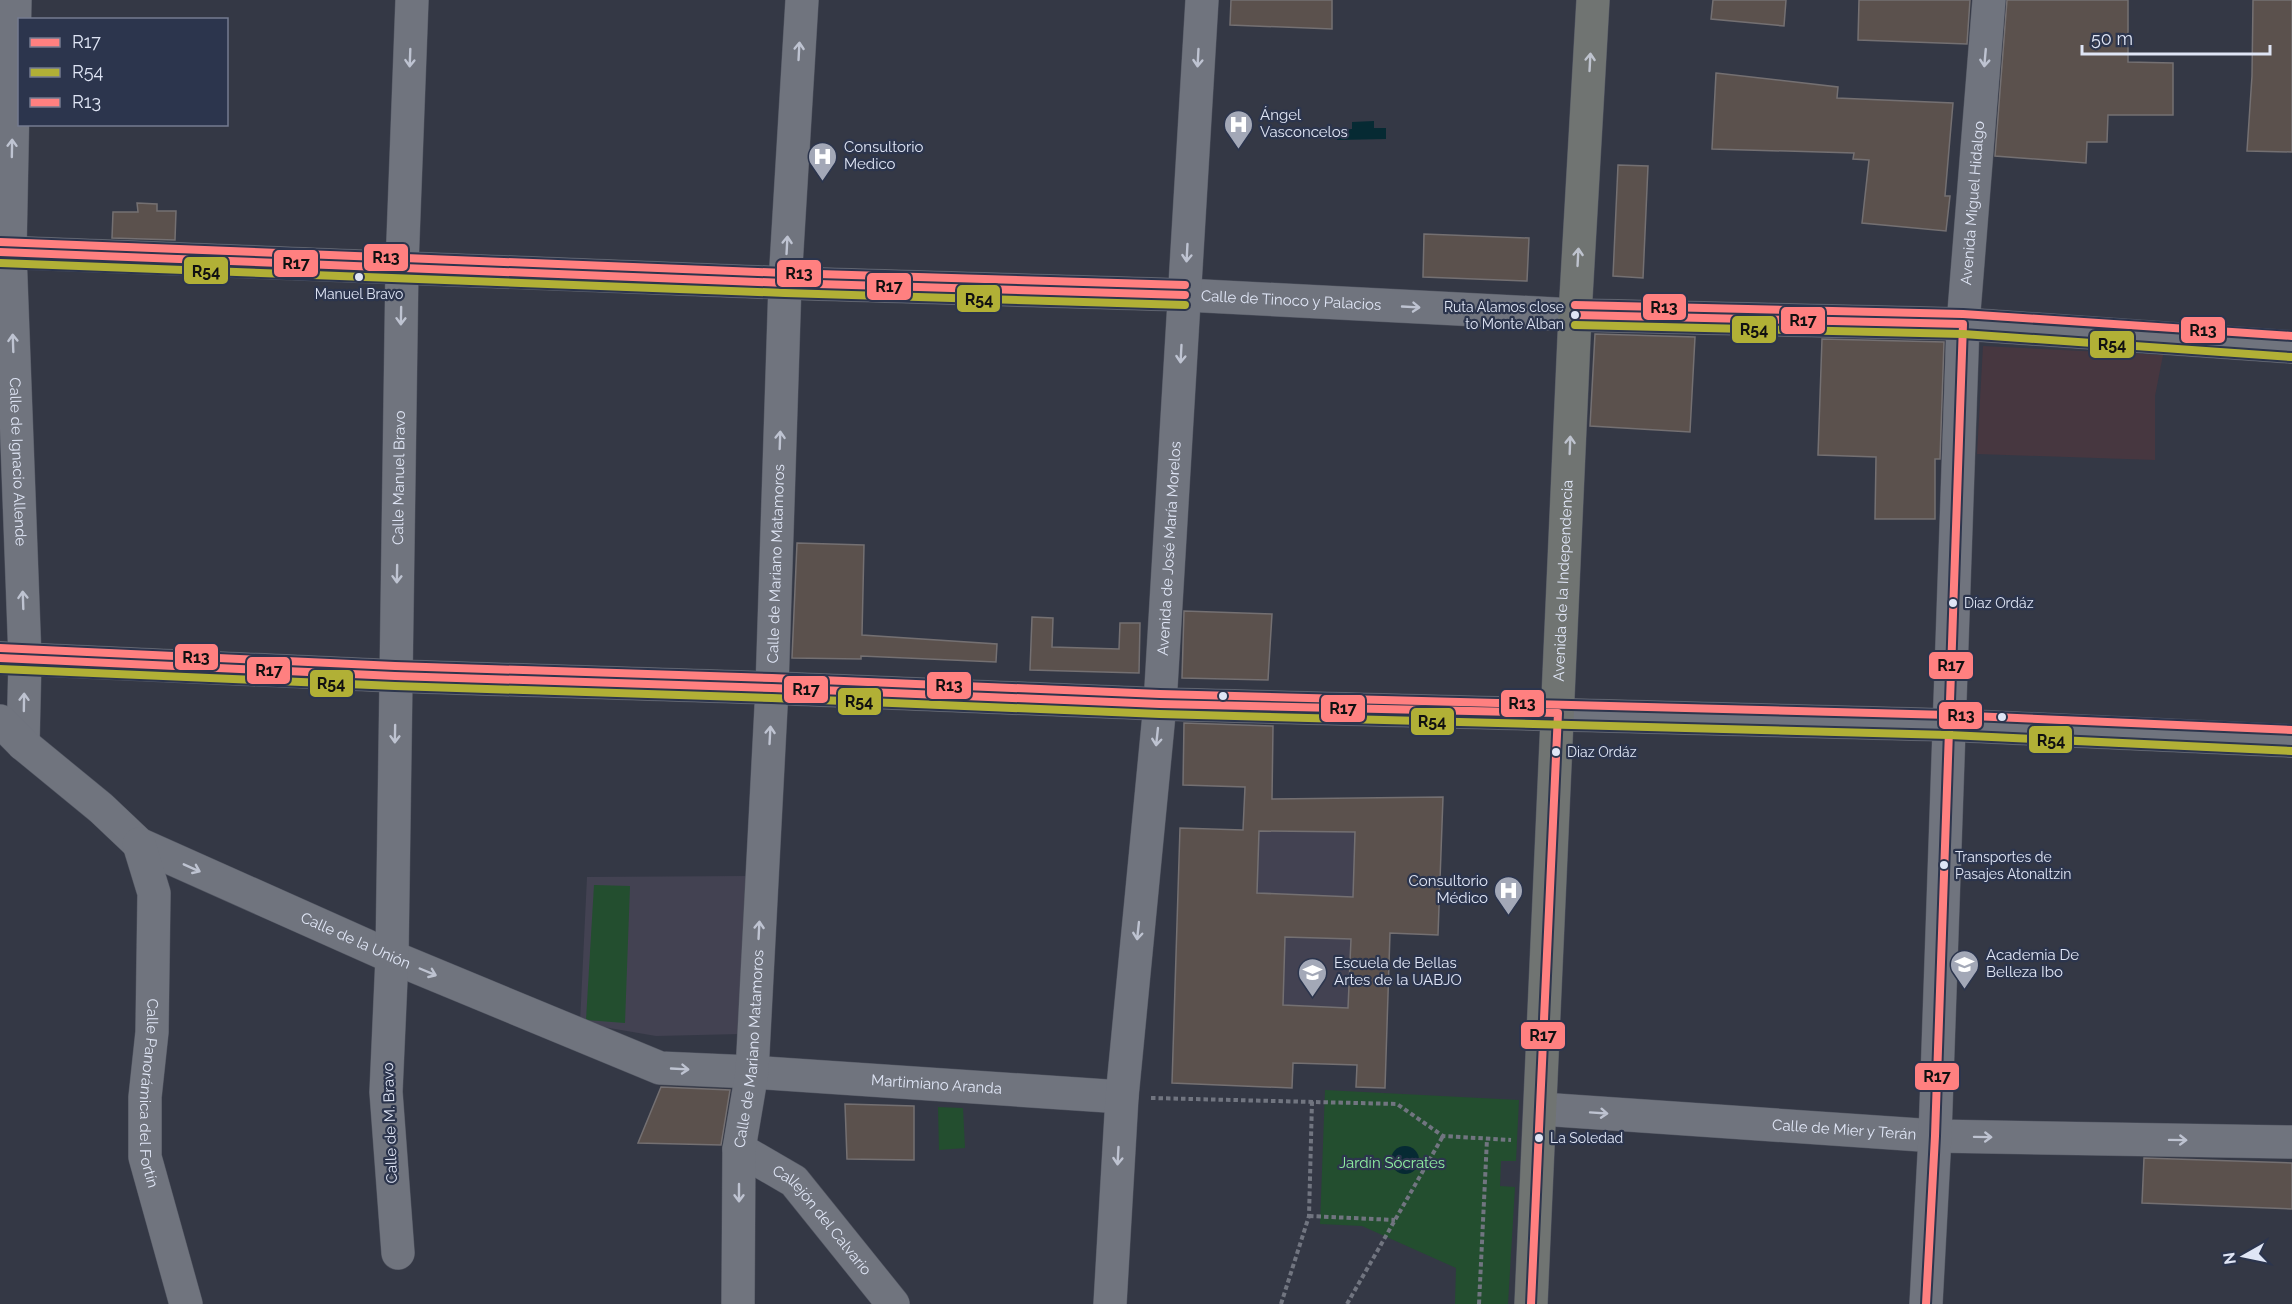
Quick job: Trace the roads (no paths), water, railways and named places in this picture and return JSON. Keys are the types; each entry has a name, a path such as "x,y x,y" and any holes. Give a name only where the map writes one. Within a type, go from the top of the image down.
{"main road":[{"name":"Avenida de la Independencia","path":"1531,1304 1575,315 1593,0"}],"street":[{"name":"Calle de Ignacio Allende","path":"15,0 5,252 13,659 23,744"},
{"name":"Calle Manuel Bravo","path":"392,957 402,266 412,0"},
{"name":"Calle de Mariano Matamoros","path":"738,1304 739,1149 752,1072 772,688 785,283 802,0"},
{"name":"Avenida de José María Morelos","path":"1110,1304 1122,1097 1160,704 1202,0"},
{"name":"Avenida Miguel Hidalgo","path":"1926,1304 1935,1136 1963,324 1989,0"},
{"name":"Calle de Tinoco y Palacios","path":"5,252 785,283 1185,295 1575,315 1963,324 2292,347"},
{"path":"13,659 396,676 1160,704 1949,725 2292,741"},
{"name":"Calle de la Unión","path":"0,721 23,744 101,808 139,844 392,957 660,1068 752,1072"},
{"name":"Calle Panorámica del Fortín","path":"139,844 154,893 152,1032 144,1097 145,1157 186,1304"},
{"name":"Calle de M. Bravo","path":"392,957 386,1092 398,1253"},
{"name":"Martimiano Aranda","path":"752,1072 1122,1097"},
{"name":"Calle de Mier y Terán","path":"1541,1109 1935,1136 2292,1142"},
{"name":"Callejón del Calvario","path":"739,1149 794,1181 893,1304"}],"place":[{"name":"Ángel Vasconcelos","path":"1239,150"},
{"name":"Consultorio Medico","path":"823,182"},
{"name":"Manuel Bravo","path":"359,277"},
{"name":"Ruta Alamos close to Monte Alban","path":"1575,315"},
{"name":"Díaz Ordáz","path":"1953,603"},
{"name":"Diaz Ordáz","path":"1556,752"},
{"name":"Transportes de Pasajes Atonaltzin","path":"1944,865"},
{"name":"Consultorio Médico","path":"1509,916"},
{"name":"Academia De Belleza Ibo","path":"1965,990"},
{"name":"Escuela de Bellas Artes de la UABJO","path":"1313,998"},
{"name":"La Soledad","path":"1539,1138"}],"park label":[{"name":"Jardín Sócrates","path":"1392,1163"}]}
